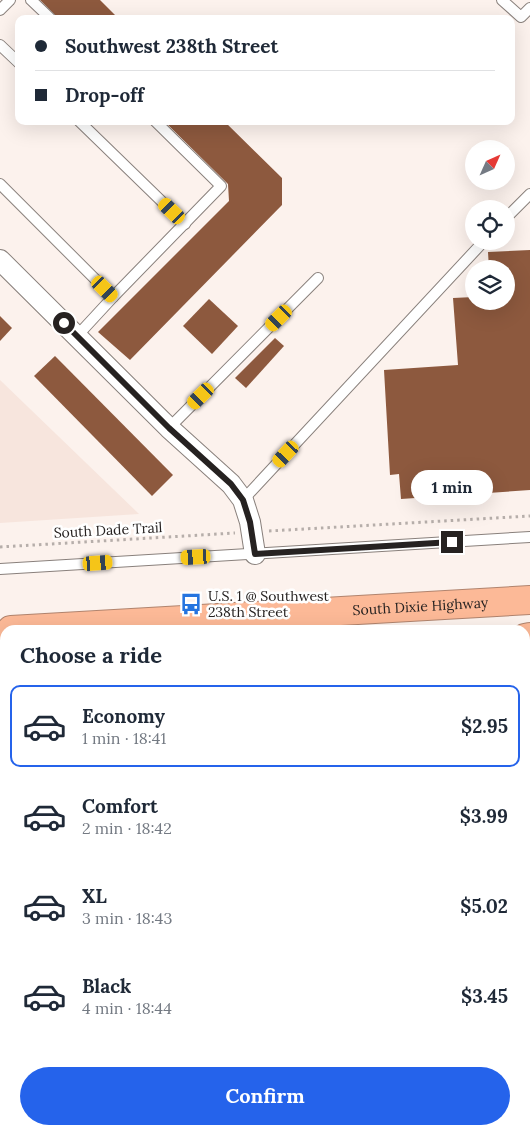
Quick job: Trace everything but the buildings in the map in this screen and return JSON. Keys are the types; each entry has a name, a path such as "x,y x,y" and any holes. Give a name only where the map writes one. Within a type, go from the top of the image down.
{"highway":[{"name":"South Dixie Highway","path":"98,625 530,600"}],"street":[{"path":"0,260 169,428 231,484 243,500 250,522 255,554"}],"lane":[{"path":"0,10 10,0"},
{"path":"31,0 46,15"},
{"path":"502,0 521,17 530,8"},
{"path":"0,45 15,59"},
{"path":"83,125 185,224"},
{"path":"77,336 221,186 159,125"},
{"path":"0,184 113,297"},
{"path":"515,209 530,194"},
{"path":"243,500 476,250"},
{"path":"169,428 318,278"},
{"path":"0,569 530,537"}],"path":[{"path":"294,530 530,516"},
{"name":"South Dade Trail","path":"0,547 217,535"}],"shaded area":[{"path":"0,380 139,514 0,523"}],"place":[{"name":"U.S. 1 @ Southwest 238th Street","path":"191,604"}],"route":[{"path":"64,323 169,428 231,484 243,500 250,522 255,554 452,542"}]}
